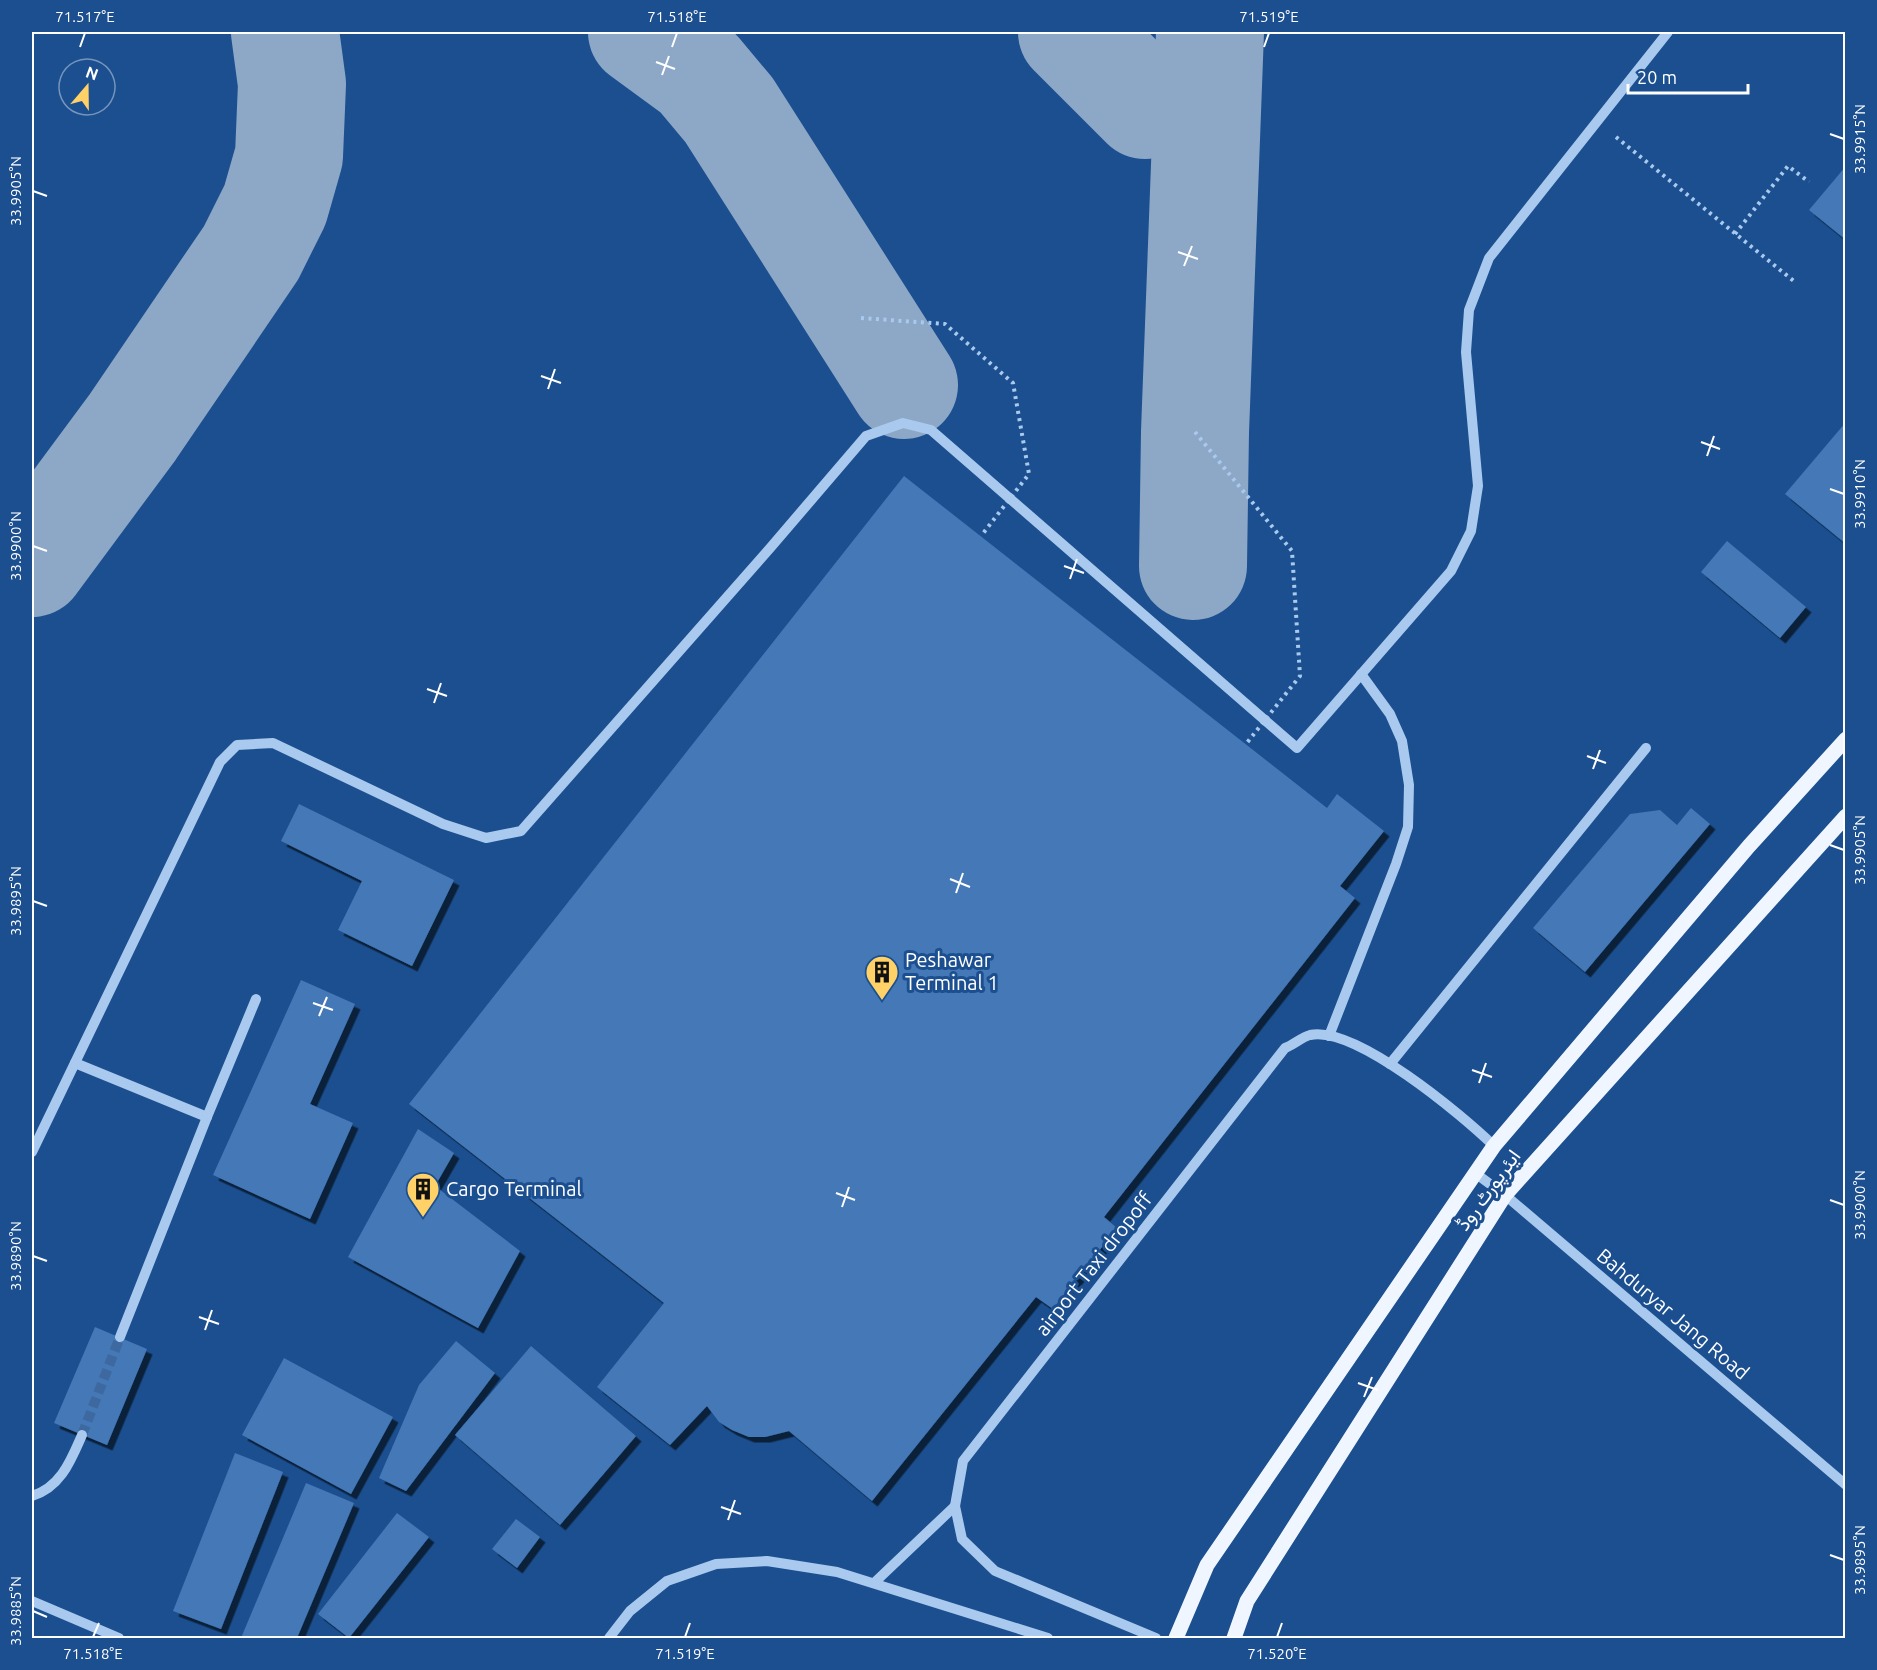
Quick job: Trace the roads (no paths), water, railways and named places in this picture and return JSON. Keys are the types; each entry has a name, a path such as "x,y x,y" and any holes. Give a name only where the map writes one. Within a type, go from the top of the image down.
{"main road":[{"path":"1176,1638 1207,1565 1494,1146 1741,855 1845,739"},
{"name":"ایئرپورٹ روڈ","path":"1234,1638 1246,1600 1505,1195 1845,816"}],"street":[{"path":"32,1152 220,762 237,745 273,743 443,824 486,838 521,831 764,556 866,436 903,423 931,430 1297,748 1451,571 1471,531 1478,486 1466,352 1469,310 1489,258 1668,32"},
{"path":"1329,1036 1396,864 1408,827 1409,785 1402,741 1390,714 1360,674"},
{"path":"1390,1064 1646,748"},
{"path":"120,1337 256,999"},
{"name":"airport Taxi dropoff","path":"1156,1638 995,1571 962,1539 955,1506 963,1461 1285,1048 1310,1035 1329,1036 1362,1046 1466,1118 1494,1146"},
{"path":"75,1063 207,1117"},
{"name":"Bahduryar Jang Road","path":"1476,1173 1505,1195 1845,1485"},
{"path":"32,1496 41,1493 65,1473 82,1435"},
{"path":"874,1583 955,1506"},
{"path":"609,1638 630,1611 667,1581 716,1564 767,1561 837,1572 1048,1638"},
{"path":"32,1601 119,1638"}],"tunnel":[{"path":"82,1435 120,1337"}],"place":[{"name":"Peshawar Terminal 1","path":"882,1001"},
{"name":"Cargo Terminal","path":"423,1218"}]}
